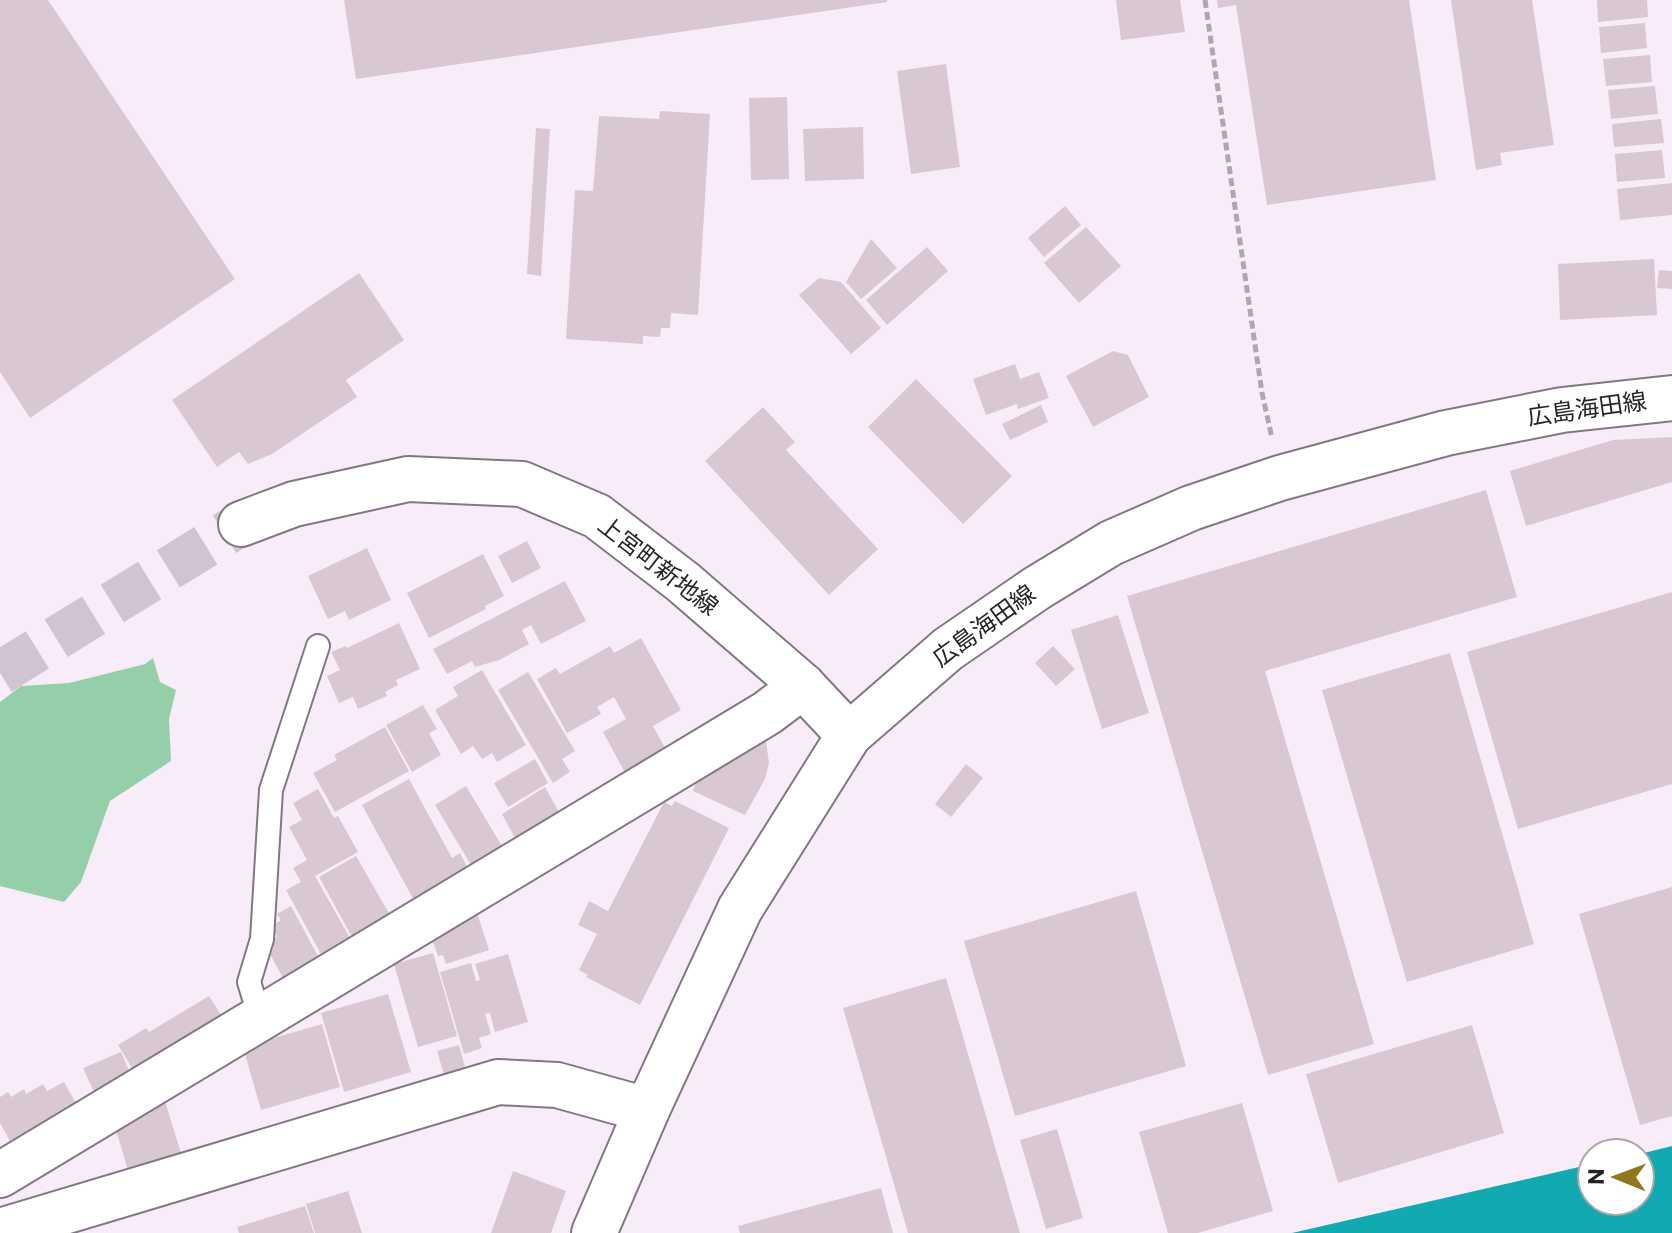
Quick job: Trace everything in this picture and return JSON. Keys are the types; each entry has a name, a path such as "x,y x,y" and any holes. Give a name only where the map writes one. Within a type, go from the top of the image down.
{"main road":[{"name":"広島海田線","path":"594,1233 740,909 849,735 948,649 1037,588 1111,543 1191,508 1280,478 1446,433 1562,410 1672,398"},
{"name":"上宮町新地線","path":"241,524 294,504 408,479 522,484 597,516 683,582 803,686 849,735"},
{"path":"0,1175 754,721 803,686"},
{"path":"0,1231 498,1082 557,1085 647,1110"}],"lane":[{"path":"260,1018 249,982 262,939 271,790 318,646"}],"path":[{"path":"1205,0 1262,393 1280,478"}],"green space":[{"path":"153,658 160,682 176,690 169,719 171,761 110,801 81,882 64,902 0,886 0,702 21,686 69,683 145,664"}],"water":[{"path":"1672,1146 1672,1233 1292,1233 1576,1168 1576,1217 1656,1217 1656,1150"}],"building":[{"path":"0,0 48,0 235,279 30,418 0,372"},
{"path":"344,0 887,0 887,2 356,79"},
{"path":"1116,0 1180,0 1185,32 1121,40"},
{"path":"1217,0 1409,0 1436,180 1267,205 1236,5 1218,8"},
{"path":"1451,0 1532,0 1554,145 1500,153 1502,165 1476,170"},
{"path":"1597,0 1647,0 1648,17 1598,22"},
{"path":"1645,23 1647,48 1601,53 1599,27"},
{"path":"1650,55 1652,82 1606,86 1603,59"},
{"path":"946,64 960,167 911,174 897,71"},
{"path":"1655,86 1658,114 1611,119 1608,90"},
{"path":"787,97 789,179 751,180 749,98"},
{"path":"660,111 710,114 698,315 671,313 670,328 661,328 660,337 643,336 643,344 566,339 575,190 593,191 599,116 659,119"},
{"path":"1661,119 1664,143 1614,147 1612,124"},
{"path":"863,127 864,179 805,181 803,129"},
{"path":"536,128 550,129 541,276 527,274"},
{"path":"1662,150 1665,178 1617,182 1615,154"},
{"path":"1672,183 1672,215 1620,220 1617,189"},
{"path":"1065,206 1081,225 1044,257 1028,238"},
{"path":"1086,227 1121,266 1079,303 1044,263"},
{"path":"871,239 897,268 861,299 846,282"},
{"path":"927,247 948,271 887,325 866,300"},
{"path":"1654,259 1657,315 1560,320 1558,264"},
{"path":"1659,270 1672,271 1672,289 1657,288"},
{"path":"359,273 404,340 346,380 357,397 272,454 248,464 239,452 217,467 172,400"},
{"path":"819,278 841,282 881,328 851,354 799,295"},
{"path":"1113,351 1128,355 1149,397 1093,427 1066,376"},
{"path":"1015,364 1020,379 1039,372 1049,398 1018,409 1017,404 986,415 973,379"},
{"path":"916,379 1012,476 963,524 868,427"},
{"path":"1041,405 1048,422 1010,440 1002,424"},
{"path":"763,407 795,442 786,450 878,549 829,595 705,461"},
{"path":"1672,437 1672,482 1526,526 1510,471 1613,440"},
{"path":"1486,490 1517,597 1265,671 1374,1044 1268,1075 1127,596"},
{"path":"527,541 541,568 512,583 498,556"},
{"path":"367,548 391,600 349,620 345,611 328,619 308,576"},
{"path":"483,554 504,596 485,606 486,609 429,638 407,593"},
{"path":"565,581 586,621 541,644 531,625 522,630 529,644 499,660 475,667 472,661 447,674 433,649"},
{"path":"1672,592 1672,784 1518,829 1467,652"},
{"path":"1118,615 1149,713 1102,729 1071,630"},
{"path":"399,623 420,669 396,680 398,685 385,692 387,696 358,709 353,697 339,703 327,676 340,670 331,652 347,648"},
{"path":"641,638 681,710 653,726 670,757 629,780 603,732 626,719 614,697 597,707 601,714 567,733 537,679 556,668 560,674 610,646 614,653"},
{"path":"1053,646 1075,669 1056,686 1035,663"},
{"path":"1450,653 1534,944 1407,982 1322,690"},
{"path":"482,670 526,745 497,762 492,753 482,759 473,746 461,754 435,710 458,696 453,687"},
{"path":"528,672 575,751 562,759 570,772 553,783 498,690"},
{"path":"423,705 437,729 429,733 441,755 412,772 386,725"},
{"path":"385,727 409,771 335,812 313,773 337,760 334,755"},
{"path":"765,734 769,763 765,779 745,815 693,791 701,770"},
{"path":"535,759 548,783 508,807 494,783"},
{"path":"966,764 983,778 951,817 935,804"},
{"path":"409,779 452,858 460,853 471,874 416,904 362,805"},
{"path":"466,786 502,846 471,865 435,805"},
{"path":"545,787 559,812 515,838 502,814"},
{"path":"318,789 334,818 338,816 358,852 315,876 350,938 321,954 286,890 301,882 293,868 307,860 289,827 302,820 293,803"},
{"path":"675,801 729,828 640,1005 586,977 588,975 579,970 597,934 578,925 589,901 608,911 664,802 672,806"},
{"path":"356,856 390,915 352,937 319,877"},
{"path":"1672,887 1672,1116 1640,1125 1579,914"},
{"path":"1136,891 1186,1066 1015,1116 964,941"},
{"path":"291,906 320,960 284,980 269,952 274,949 269,942 277,937 272,926 281,920 277,914"},
{"path":"475,907 489,950 446,964 443,955 438,956 430,934"},
{"path":"433,953 457,1036 418,1047 394,964"},
{"path":"508,954 528,1022 495,1032 490,1013 485,1014 491,1034 479,1038 482,1048 464,1054 440,972 471,963 476,981 480,980 475,964"},
{"path":"946,978 1020,1233 908,1233 843,1008"},
{"path":"388,994 411,1072 344,1092 321,1013"},
{"path":"209,996 226,1022 137,1076 118,1045 146,1028 149,1032"},
{"path":"322,1024 340,1087 261,1110 243,1047"},
{"path":"1472,1025 1504,1133 1338,1183 1306,1074"},
{"path":"459,1045 466,1071 445,1078 437,1051"},
{"path":"121,1052 134,1082 99,1103 83,1068"},
{"path":"64,1082 76,1103 10,1141 0,1123 0,1097 8,1092 11,1097 24,1089 26,1094 43,1084 47,1091"},
{"path":"165,1101 181,1153 128,1170 112,1117"},
{"path":"1242,1103 1273,1211 1198,1233 1168,1233 1139,1132"},
{"path":"1057,1129 1083,1218 1046,1229 1020,1140"},
{"path":"513,1171 566,1191 551,1233 491,1233"},
{"path":"881,1188 893,1233 740,1233 738,1226"},
{"path":"348,1191 362,1233 315,1233 306,1204"},
{"path":"305,1206 314,1233 239,1233 237,1227"}],"tunnel":[{"path":"0,673 241,524"}]}
